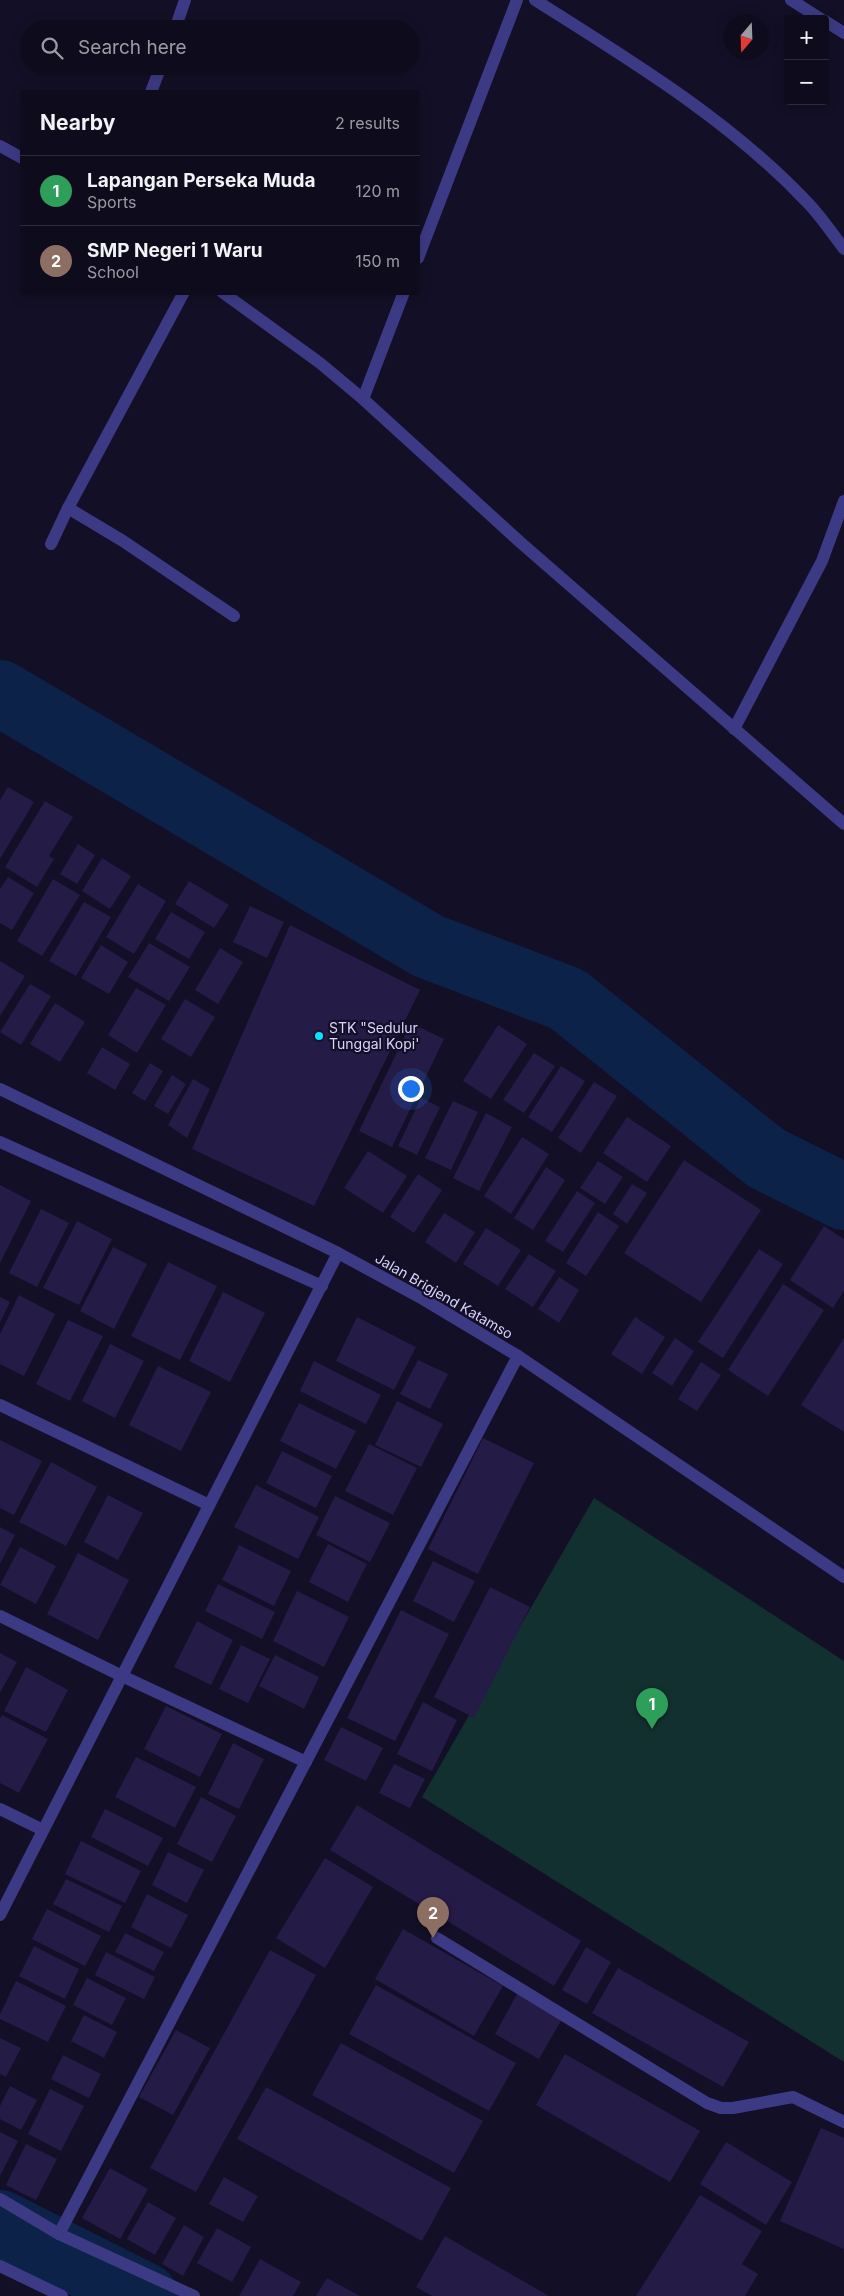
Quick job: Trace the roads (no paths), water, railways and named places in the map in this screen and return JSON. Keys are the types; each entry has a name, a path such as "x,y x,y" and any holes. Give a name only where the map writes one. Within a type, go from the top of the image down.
{"street":[{"path":"178,20 185,0"},
{"path":"420,253 517,0"},
{"path":"535,0 655,76 722,126 776,171 808,202 844,249"},
{"path":"791,0 815,15"},
{"path":"829,24 844,33"},
{"path":"152,90 158,75"},
{"path":"0,146 20,157"},
{"path":"51,544 68,508 182,295"},
{"path":"226,295 320,363 364,399 520,542 844,824"},
{"path":"364,399 403,295"},
{"path":"734,729 822,561 844,501"},
{"path":"68,508 123,541 234,616"},
{"name":"Jalan Brigjend Katamso","path":"0,1089 338,1253 422,1299 518,1356 844,1577"},
{"path":"0,1142 322,1286"},
{"path":"0,1914 338,1253"},
{"path":"59,2234 518,1356"},
{"path":"0,1405 209,1505"},
{"path":"0,1616 122,1676 306,1762"},
{"path":"0,1809 43,1830"},
{"path":"437,1938 707,2103 721,2108 733,2108 793,2097 809,2103 844,2122"},
{"path":"0,2199 59,2234 194,2296"},
{"path":"0,2266 62,2296"}],"waterway":[{"path":"0,693 428,946 567,999 766,1158 844,1197"},
{"path":"0,2223 145,2296"}],"place":[{"name":"STK \"Sedulur Tunggal Kopi'","path":"319,1036"},
{"name":"Lapangan Perseka Muda","path":"652,1729"},
{"name":"SMP Negeri 1 Waru","path":"433,1938"}]}
